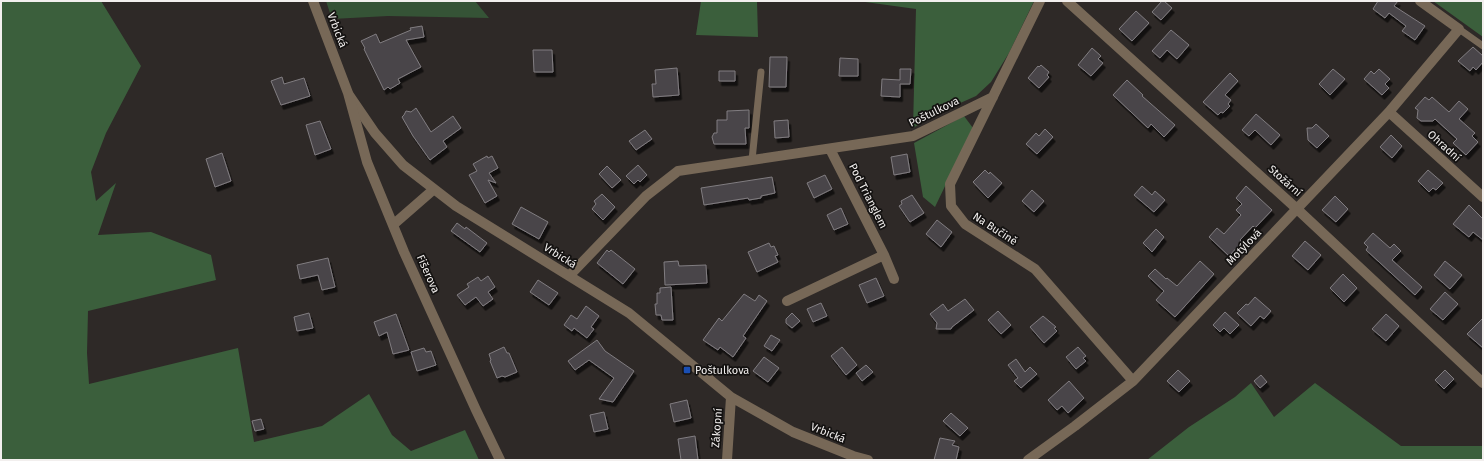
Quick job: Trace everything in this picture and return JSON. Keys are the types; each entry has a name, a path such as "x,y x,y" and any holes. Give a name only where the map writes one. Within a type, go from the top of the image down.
{"street":[{"name":"Vrbická","path":"313,1 348,93 375,133 402,165 456,206 628,313 731,397 794,432 853,456 868,460"},
{"name":"Na Bučině","path":"1040,1 950,184 951,206 964,224 1035,269 1133,381"},
{"name":"Stožární","path":"1067,1 1297,209 1483,383"},
{"path":"1420,1 1459,30"},
{"name":"Motýlová","path":"1028,460 1133,381 1389,112 1459,30"},
{"name":"Fišerova","path":"348,93 367,162 408,259 500,460"},
{"name":"Poštulkova","path":"569,276 646,196 678,171 913,136 993,97"},
{"name":"Ohradní","path":"1389,112 1483,197"},
{"name":"Pod Trianglem","path":"830,149 884,255 894,279"},
{"path":"394,224 433,190"},
{"path":"787,301 884,255"},
{"name":"Zákopní","path":"727,460 731,397"}],"lane":[{"path":"1459,30 1483,46"},
{"path":"752,160 762,72"}],"green space":[{"path":"1,1 101,1 141,66 106,133 91,172 96,201 116,183 98,235 151,232 211,255 216,280 88,311 87,353 89,384 238,348 254,442 322,426 369,394 392,435 411,451 465,430 479,460 1,460"},
{"path":"326,1 475,1 489,18 388,16 332,19"},
{"path":"701,1 757,1 758,37 696,35"},
{"path":"858,1 1034,1 1009,53 991,82 976,96 940,112 913,128 916,9"},
{"path":"1433,1 1483,1 1483,37"},
{"path":"964,116 973,128 935,207 923,197 914,143"},
{"path":"1251,383 1274,417 1315,383 1401,446 1483,446 1483,460 1147,460 1189,427 1235,397"}],"building":[{"path":"1162,1 1172,8 1161,20 1152,12"},
{"path":"1378,1 1398,1 1394,6 1425,26 1415,40 1402,31 1406,26 1389,13 1385,18 1373,9"},
{"path":"1136,11 1149,23 1132,41 1119,29"},
{"path":"422,26 424,37 406,40 421,67 398,79 400,83 390,89 388,87 384,90 361,41 376,34 380,43 411,30 410,28"},
{"path":"1171,30 1189,45 1177,59 1167,50 1160,58 1152,51"},
{"path":"1473,47 1483,56 1483,62 1476,70 1473,67 1470,71 1458,61"},
{"path":"1092,48 1101,56 1098,59 1103,63 1091,76 1078,65"},
{"path":"533,50 552,50 553,72 534,72"},
{"path":"770,57 787,57 786,87 769,87"},
{"path":"840,58 858,59 858,76 839,76"},
{"path":"1041,65 1049,72 1047,75 1049,77 1039,88 1028,78 1038,66 1039,67"},
{"path":"677,68 679,95 653,97 652,84 656,84 655,70"},
{"path":"900,69 911,69 910,84 900,84 900,97 881,96 882,79 900,80"},
{"path":"1333,69 1345,79 1330,95 1319,84"},
{"path":"1379,69 1390,79 1385,84 1389,88 1382,95 1364,79 1371,71 1374,74"},
{"path":"719,71 735,71 735,81 719,81"},
{"path":"1230,73 1238,81 1225,95 1231,100 1228,104 1230,106 1223,113 1221,112 1218,115 1203,102"},
{"path":"282,77 284,84 304,78 310,96 281,105 271,81"},
{"path":"1127,80 1143,95 1142,96 1175,125 1164,137 1151,124 1148,128 1113,95"},
{"path":"1425,97 1429,100 1432,97 1449,112 1459,101 1468,109 1459,119 1475,133 1472,136 1478,142 1466,155 1453,143 1457,139 1435,119 1433,121 1421,121 1417,118 1418,110 1415,108"},
{"path":"416,108 431,132 453,116 461,128 443,141 447,147 430,160 402,117 406,111 411,112"},
{"path":"749,110 749,128 745,128 746,144 714,144 712,137 714,133 717,133 717,120 727,120 727,111"},
{"path":"1256,114 1280,135 1271,145 1255,130 1249,136 1242,130"},
{"path":"788,120 789,137 775,138 774,121"},
{"path":"320,121 331,149 315,155 306,125"},
{"path":"1316,124 1329,136 1317,148 1308,140 1307,128 1312,128"},
{"path":"1045,129 1053,137 1037,154 1026,144 1036,133 1039,136"},
{"path":"645,130 652,139 636,150 629,141"},
{"path":"1391,135 1402,146 1392,158 1380,147"},
{"path":"222,153 231,181 215,187 206,159"},
{"path":"907,154 910,172 894,175 891,157"},
{"path":"487,156 488,158 492,156 498,168 489,173 496,183 488,180 497,196 485,203 469,175 477,171 473,164"},
{"path":"638,165 647,175 640,182 638,180 634,184 626,176"},
{"path":"607,166 621,180 612,188 599,174"},
{"path":"985,170 989,174 990,172 1002,183 988,198 973,182"},
{"path":"1428,170 1443,183 1436,190 1433,188 1429,192 1418,181"},
{"path":"825,175 832,189 814,198 807,183"},
{"path":"772,177 775,193 761,196 761,198 749,200 748,198 704,205 701,188"},
{"path":"1142,186 1152,195 1155,191 1165,200 1154,212 1134,195"},
{"path":"1246,186 1272,210 1255,228 1253,226 1240,240 1242,242 1229,256 1209,237 1217,228 1224,234 1241,215 1236,210 1242,204 1236,198"},
{"path":"1032,190 1044,201 1034,212 1022,201"},
{"path":"602,194 615,207 603,220 592,209 596,204 594,201"},
{"path":"912,195 924,213 910,222 899,206 902,204 901,201"},
{"path":"1335,196 1348,209 1336,222 1322,210"},
{"path":"1469,205 1483,219 1483,240 1473,232 1469,237 1453,224"},
{"path":"521,207 548,222 539,239 512,224"},
{"path":"841,208 848,224 834,230 827,215"},
{"path":"937,220 952,232 941,247 926,234"},
{"path":"457,223 465,229 466,227 487,243 480,252 451,231"},
{"path":"1156,229 1164,237 1152,252 1143,243"},
{"path":"1373,233 1390,248 1394,244 1401,251 1392,260 1422,287 1415,295 1366,250 1368,247 1364,243"},
{"path":"1305,241 1321,255 1308,270 1292,256"},
{"path":"769,243 771,247 774,246 778,255 775,256 778,262 757,272 748,252"},
{"path":"607,250 609,252 611,250 635,269 623,284 597,263"},
{"path":"328,258 335,287 322,290 318,275 300,279 297,265"},
{"path":"678,261 679,266 706,265 707,283 665,285 664,262"},
{"path":"1200,261 1214,274 1175,317 1156,300 1164,291 1148,276 1155,269 1177,286"},
{"path":"1445,261 1462,275 1450,289 1434,275"},
{"path":"1343,274 1357,288 1344,302 1330,288"},
{"path":"488,276 495,287 488,292 493,299 483,306 476,297 465,305 457,295 469,287 467,284 478,277 481,281"},
{"path":"876,278 884,296 867,303 859,285"},
{"path":"538,280 558,293 549,305 530,292"},
{"path":"671,287 673,320 662,320 661,315 656,315 655,304 657,304 657,293 660,293 660,288"},
{"path":"1445,292 1458,304 1443,320 1430,309"},
{"path":"744,294 755,301 759,295 767,301 743,336 746,338 733,357 720,347 718,350 703,340 719,318 722,321"},
{"path":"1255,297 1271,311 1264,319 1260,316 1251,326 1237,313 1246,304 1248,305"},
{"path":"965,299 974,310 951,329 936,329 937,323 930,314 943,304 948,311"},
{"path":"821,303 827,316 813,322 807,309"},
{"path":"586,306 599,316 591,327 594,329 587,338 574,328 572,331 564,325 571,315 577,319"},
{"path":"998,311 1011,325 1001,334 988,320"},
{"path":"1225,312 1239,325 1230,334 1224,328 1220,332 1213,325"},
{"path":"309,313 313,328 297,331 294,317"},
{"path":"792,313 800,321 792,328 786,323 786,319"},
{"path":"396,314 409,350 393,354 387,332 379,336 374,322"},
{"path":"1386,314 1399,326 1386,341 1372,329"},
{"path":"1043,316 1056,327 1054,328 1057,331 1044,343 1030,327"},
{"path":"1483,318 1483,348 1467,334"},
{"path":"771,335 780,340 772,351 764,346"},
{"path":"597,340 605,351 634,371 613,402 599,399 614,378 589,360 575,370 568,361"},
{"path":"504,347 507,353 509,353 517,372 505,377 502,376 497,378 490,361 489,354"},
{"path":"842,347 857,365 846,375 831,356"},
{"path":"1078,347 1086,356 1083,358 1086,361 1076,369 1066,357"},
{"path":"424,348 426,352 431,351 436,365 417,371 411,352"},
{"path":"764,357 779,368 768,382 753,371"},
{"path":"1016,359 1025,372 1030,367 1037,374 1021,388 1014,381 1018,378 1008,365"},
{"path":"866,365 873,372 862,381 856,373"},
{"path":"1178,370 1190,381 1179,392 1167,381"},
{"path":"1445,370 1454,379 1444,389 1435,380"},
{"path":"1261,375 1267,382 1260,388 1254,381"},
{"path":"1069,381 1084,398 1068,413 1062,406 1057,410 1048,400"},
{"path":"687,400 691,418 674,422 670,404"},
{"path":"604,412 608,429 594,432 590,415"},
{"path":"951,413 968,428 960,436 943,421"},
{"path":"261,419 264,429 255,431 252,421"},
{"path":"695,436 698,460 681,460 678,439"},
{"path":"940,438 955,441 952,445 959,447 956,460 934,460"}],"place":[{"name":"Poštulkova","path":"687,370"}]}
